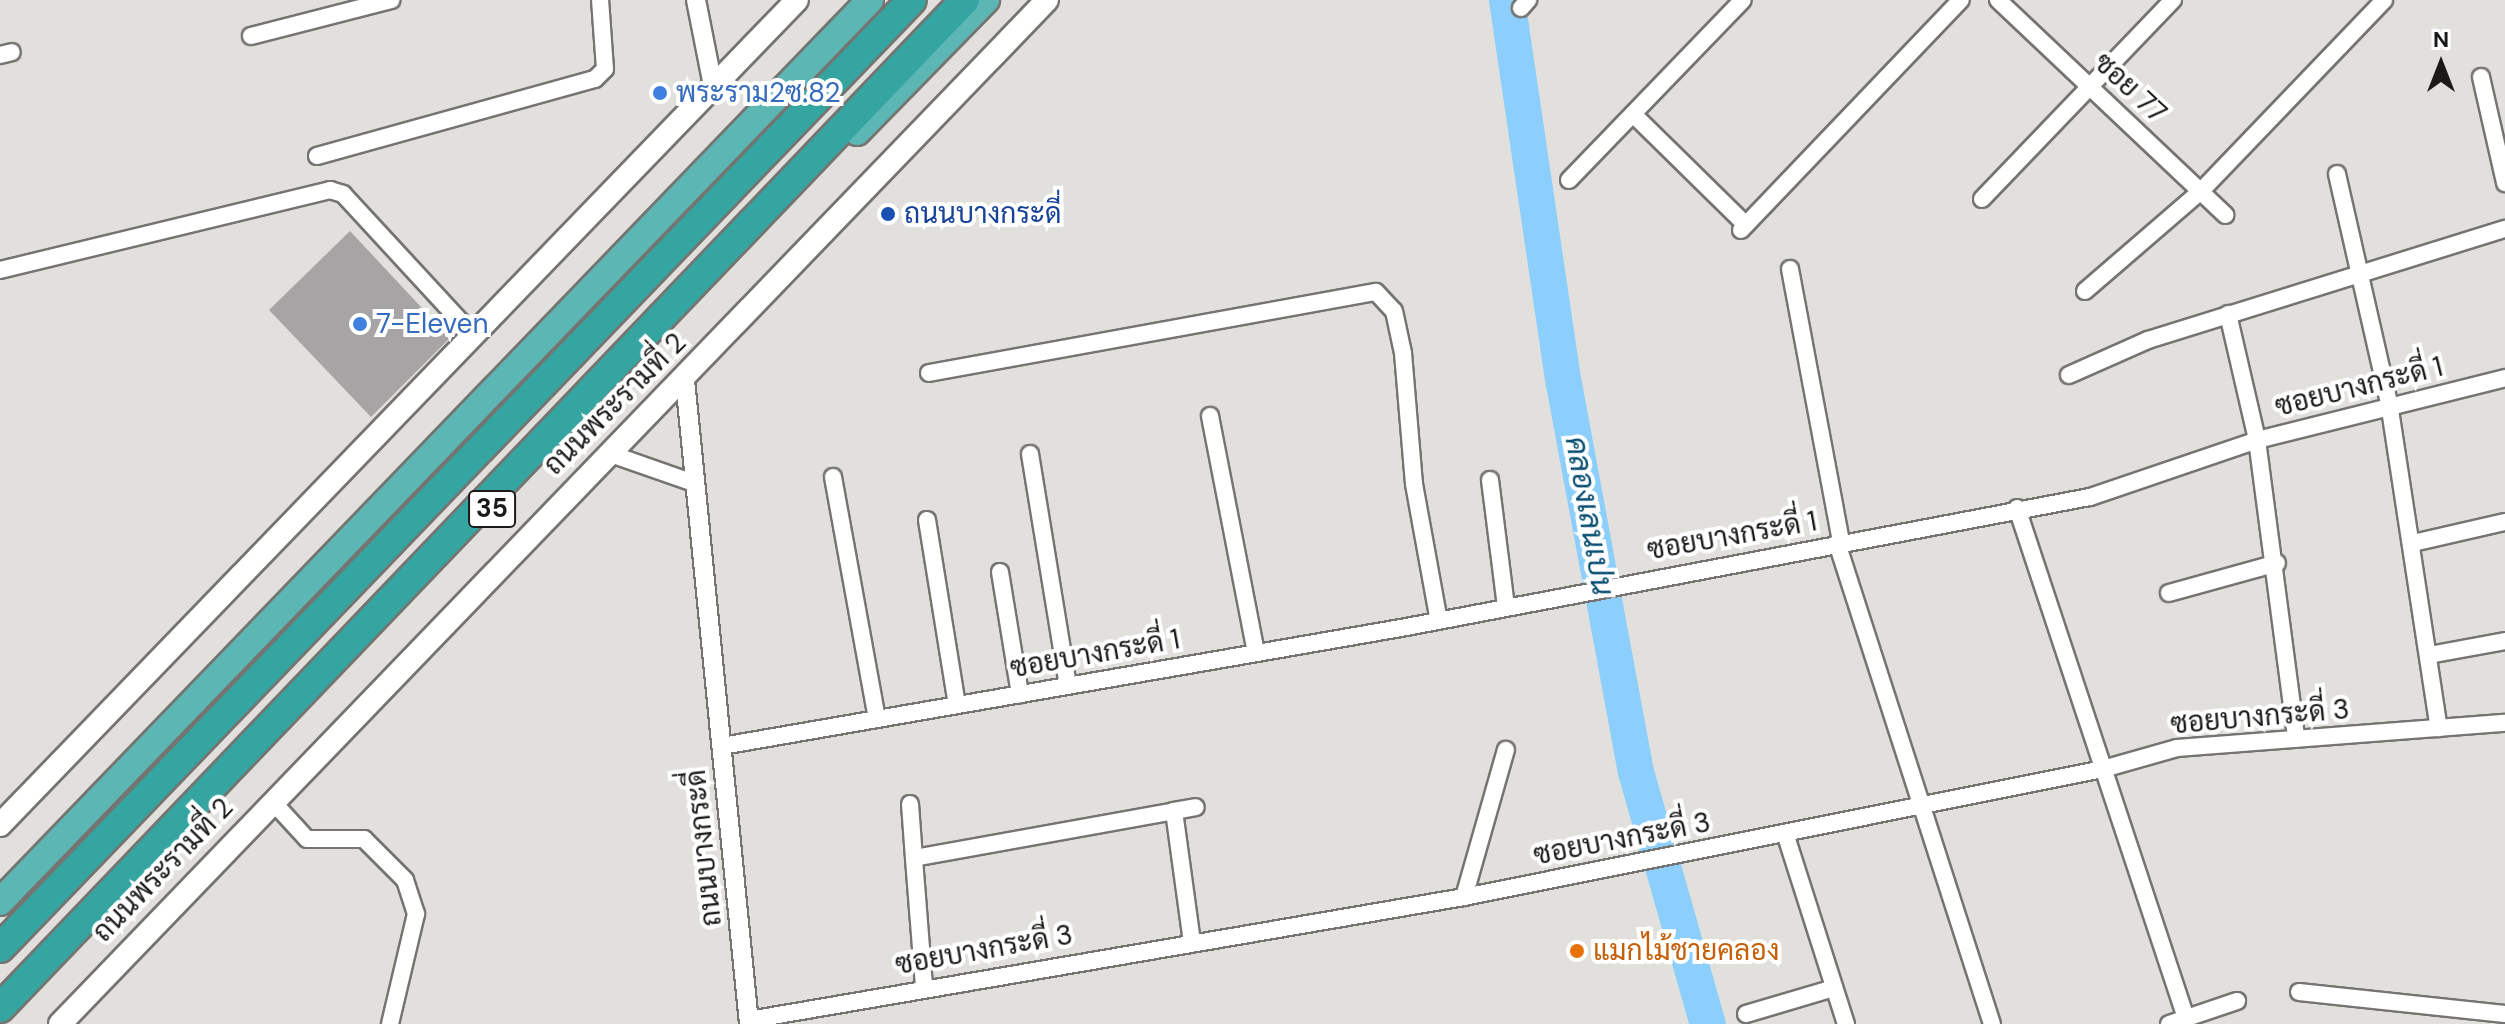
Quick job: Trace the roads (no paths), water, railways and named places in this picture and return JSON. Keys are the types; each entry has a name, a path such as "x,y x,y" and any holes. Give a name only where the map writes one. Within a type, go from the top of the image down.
{"highway":[{"path":"0,902 870,0"},
{"path":"0,948 912,0"},
{"path":"0,1008 965,0"},
{"name":"ถนนพระรามที่ 2","path":"0,1019 986,0"}],"main road":[{"path":"0,825 797,0"},
{"name":"ถนนพระรามที่ 2","path":"60,1024 685,380 1047,0"}],"street":[{"path":"251,36 391,0"},
{"path":"317,156 595,79 605,69 600,0"},
{"path":"696,0 713,86"},
{"path":"1569,180 1743,0"},
{"path":"1633,114 1743,228 1961,0"},
{"name":"ซอย 77","path":"1998,0 2225,215"},
{"path":"1982,199 2173,0"},
{"path":"2085,291 2202,190 2384,0"},
{"path":"2481,77 2505,183"},
{"path":"2337,174 2389,403 2413,543 2439,728"},
{"path":"0,270 330,190 343,194 474,336"},
{"path":"2069,375 2228,314 2360,269 2505,229"},
{"path":"1790,269 1839,542 1992,1024"},
{"path":"929,373 1376,292 1394,311 1400,339 1414,484 1439,621"},
{"path":"2228,314 2257,440 2277,563 2296,738"},
{"name":"ซอยบางกระดี่ 1","path":"722,746 1439,621 1604,585 2090,497 2257,440 2389,403 2505,378"},
{"name":"ถนนบางกระดี่","path":"685,380 749,1022"},
{"path":"1210,416 1256,653"},
{"path":"611,454 694,483"},
{"path":"1030,454 1068,685"},
{"path":"833,477 877,719"},
{"path":"1490,480 1506,607"},
{"path":"2017,508 2186,1018"},
{"path":"927,520 957,705"},
{"path":"2413,543 2505,522"},
{"path":"2169,593 2277,563"},
{"path":"1000,572 1020,694"},
{"path":"2429,655 2505,641"},
{"name":"ซอยบางกระดี่ 3","path":"749,1022 924,986 1464,897 2103,769 2177,748 2505,723"},
{"path":"1464,897 1506,750"},
{"path":"273,802 307,839 364,839 405,880 416,914 390,1024"},
{"path":"910,804 924,986"},
{"path":"914,858 1196,807"},
{"path":"1174,811 1192,942"},
{"path":"1785,833 1846,1024"},
{"path":"1746,1014 1834,988"},
{"path":"2299,992 2505,1014"},
{"path":"2169,1024 2237,1001"}],"waterway":[{"name":"คลองเลนเปน","path":"1507,0 1564,384 1636,772 1708,1024"}],"place":[{"name":"พระราม2ซ.82","path":"660,93"},
{"name":"ถนนบางกระดี่","path":"888,214"},
{"name":"7-Eleven","path":"360,324"},
{"name":"แมกไม้ชายคลอง","path":"1577,951"}]}
